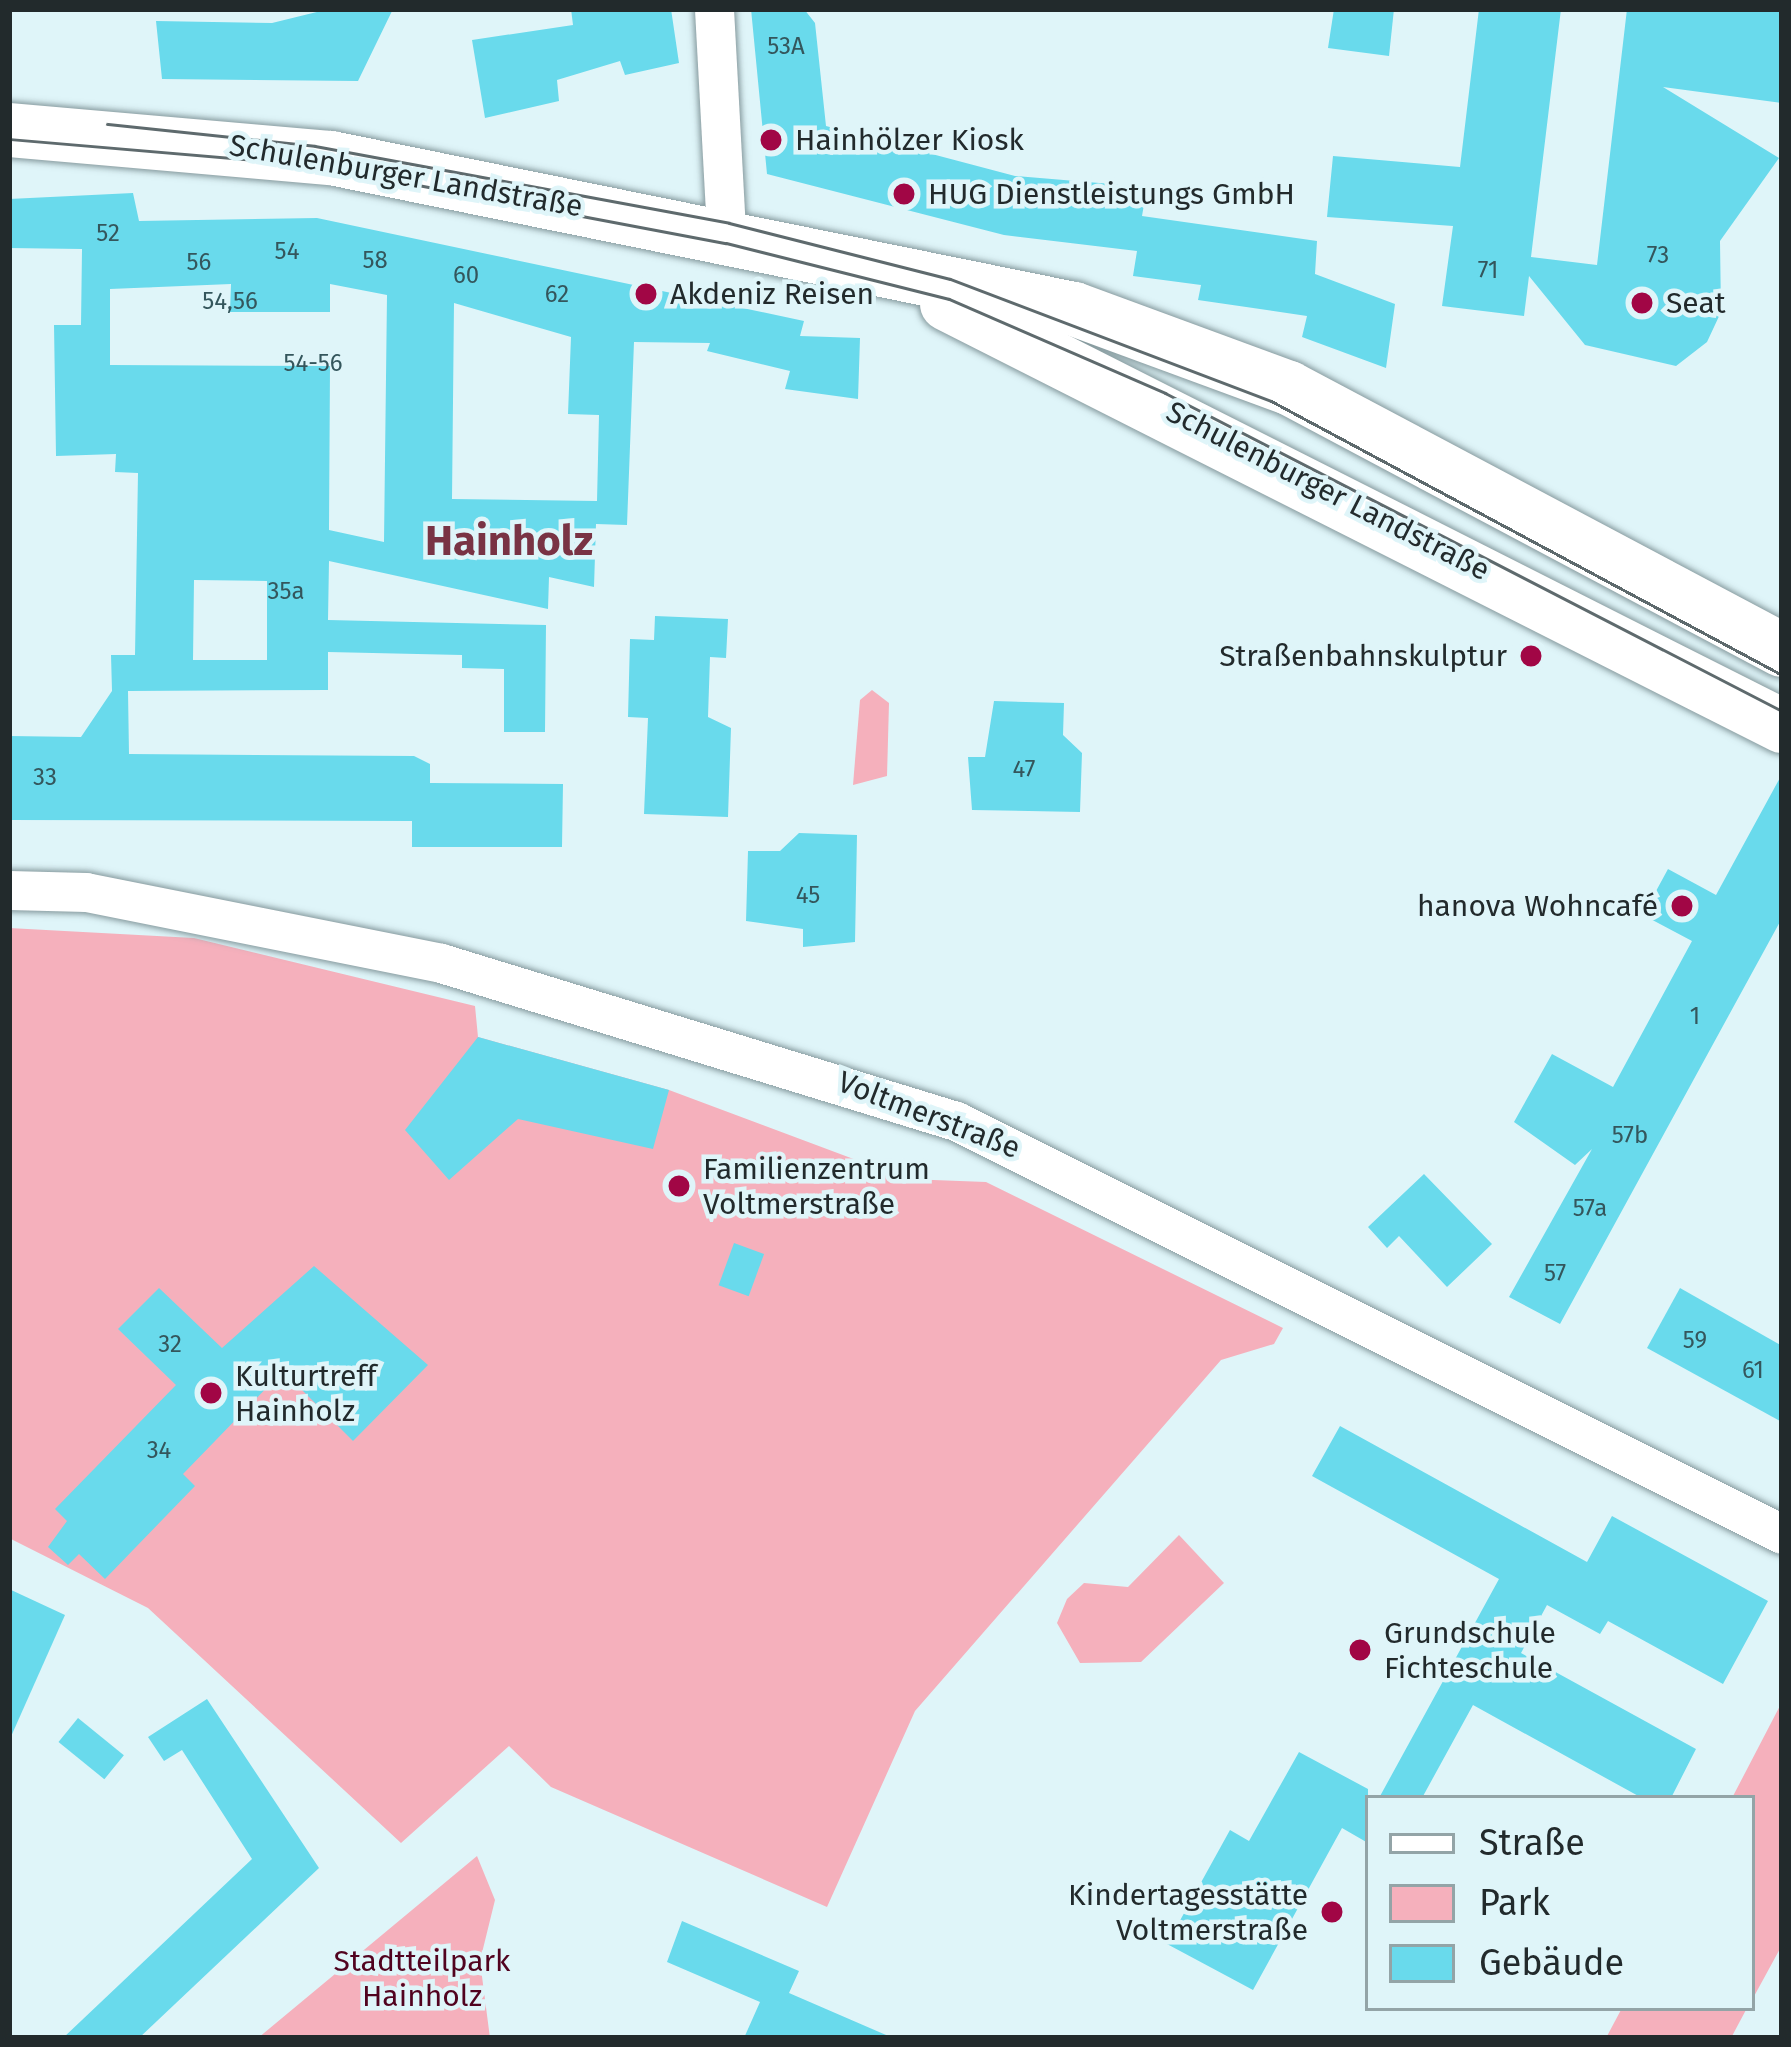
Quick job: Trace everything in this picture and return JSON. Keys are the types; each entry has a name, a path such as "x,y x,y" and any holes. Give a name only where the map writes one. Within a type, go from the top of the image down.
{"main road":[{"name":"Schulenburger Landstraße","path":"9,130 331,158 727,234 1074,309 1289,388 1782,650"},
{"name":"Schulenburger Landstraße","path":"869,267 1782,726"}],"street":[{"path":"715,9 727,234"},
{"name":"Voltmerstraße","path":"9,890 86,892 441,963 956,1120 1782,1534"}],"green space":[{"path":"872,690 889,703 887,776 853,785 860,700"},
{"path":"9,928 194,938 475,1006 478,1037 669,1090 907,1179 986,1182 1283,1328 1274,1344 1221,1360 915,1711 827,1907 551,1787 509,1746 401,1843 148,1608 9,1538"},
{"path":"1179,1535 1224,1583 1141,1662 1080,1663 1057,1623 1067,1599 1084,1583 1128,1587"},
{"path":"1782,1702 1782,1945 1755,1994 1755,1795 1734,1795"},
{"name":"Stadtteilpark Hainholz","path":"477,1856 495,1900 480,1961 490,2038 258,2038"},
{"path":"1620,2011 1745,2011 1731,2038 1606,2038"}],"building":[{"path":"329,9 393,9 358,81 162,79 156,21 272,23"},
{"path":"571,9 671,9 679,63 625,75 620,61 557,80 559,101 485,118 472,40 573,25"},
{"path":"751,9 804,9 815,23 826,126 1015,176 1147,187 1142,216 1317,241 1315,274 1395,304 1386,368 1302,337 1307,316 1198,300 1201,285 1133,276 1137,251 1004,235 767,174"},
{"path":"1334,9 1394,9 1389,56 1328,48"},
{"path":"1479,9 1561,9 1531,257 1597,265 1627,9 1782,9 1782,103 1663,87 1779,158 1720,241 1721,312 1707,342 1676,366 1585,345 1529,276 1524,316 1442,306 1453,226 1327,217 1333,156 1460,167"},
{"path":"133,193 139,221 317,218 804,321 800,336 860,338 858,399 785,389 790,371 707,351 710,343 634,342 627,525 596,524 594,587 549,577 548,609 329,561 328,620 546,625 545,732 504,732 504,669 462,668 462,655 328,652 328,690 128,691 129,754 414,756 430,764 430,783 563,784 562,847 412,847 412,821 9,820 9,736 81,737 112,691 111,655 135,655 138,473 115,472 116,454 56,456 54,325 81,325 82,249 9,248 9,199","holes":["231,284 230,312 330,312 330,284 387,295 384,542 329,530 330,366 110,365 110,289","454,303 571,337 568,414 599,415 597,501 452,499","194,580 267,581 267,660 193,660"]},
{"path":"655,616 728,619 726,658 710,657 708,717 731,728 728,817 644,814 648,718 628,717 630,639 654,640"},
{"path":"994,701 1064,703 1063,735 1082,753 1080,812 972,810 968,757 985,757"},
{"path":"1782,774 1782,918 1560,1324 1509,1297 1592,1149 1575,1165 1514,1122 1552,1054 1613,1087 1692,941 1643,915 1668,869 1716,895"},
{"path":"799,833 857,835 855,942 803,947 803,929 746,921 748,851 780,851"},
{"path":"478,1037 669,1090 653,1149 518,1119 449,1180 405,1130"},
{"path":"1424,1174 1492,1244 1447,1287 1399,1236 1387,1248 1368,1227"},
{"path":"734,1243 764,1254 749,1296 719,1285"},
{"path":"314,1266 428,1365 353,1441 283,1371 183,1474 195,1486 105,1579 79,1554 68,1565 48,1547 67,1521 55,1509 176,1385 118,1329 159,1288 222,1348"},
{"path":"1680,1288 1782,1346 1782,1422 1647,1348"},
{"path":"1340,1426 1587,1562 1612,1516 1768,1601 1723,1684 1608,1621 1600,1634 1547,1605 1521,1653 1696,1749 1673,1795 1637,1795 1473,1705 1424,1795 1381,1795 1499,1579 1312,1476"},
{"path":"9,1589 65,1615 9,1741"},
{"path":"207,1699 319,1868 139,2038 63,2038 252,1859 182,1750 164,1761 148,1737"},
{"path":"78,1718 124,1755 104,1779 58,1742"},
{"path":"1299,1752 1368,1789 1365,1841 1342,1828 1253,1990 1167,1944 1230,1830 1249,1841"},
{"path":"682,1921 799,1971 789,1993 893,2038 744,2038 760,2002 667,1962"}],"tram line":[{"path":"107,124 315,146 729,223 950,279 1271,401 1782,675"},
{"path":"9,139 312,165 726,243 949,299 1165,393 1782,711"}],"place":[{"name":"Hainhölzer Kiosk","path":"771,140"},
{"name":"HUG Dienstleistungs GmbH","path":"904,194"},
{"name":"Akdeniz Reisen","path":"646,294"},
{"name":"Seat","path":"1642,303"},
{"name":"Straßenbahnskulptur","path":"1531,656"},
{"name":"hanova Wohncafé","path":"1682,906"},
{"name":"Familienzentrum Voltmerstraße","path":"679,1186"},
{"name":"Kulturtreff Hainholz","path":"211,1393"},
{"name":"Grundschule Fichteschule","path":"1360,1650"},
{"name":"Kindertagesstätte Voltmerstraße","path":"1332,1912"}],"district":[{"name":"Hainholz","path":"509,541"}]}
